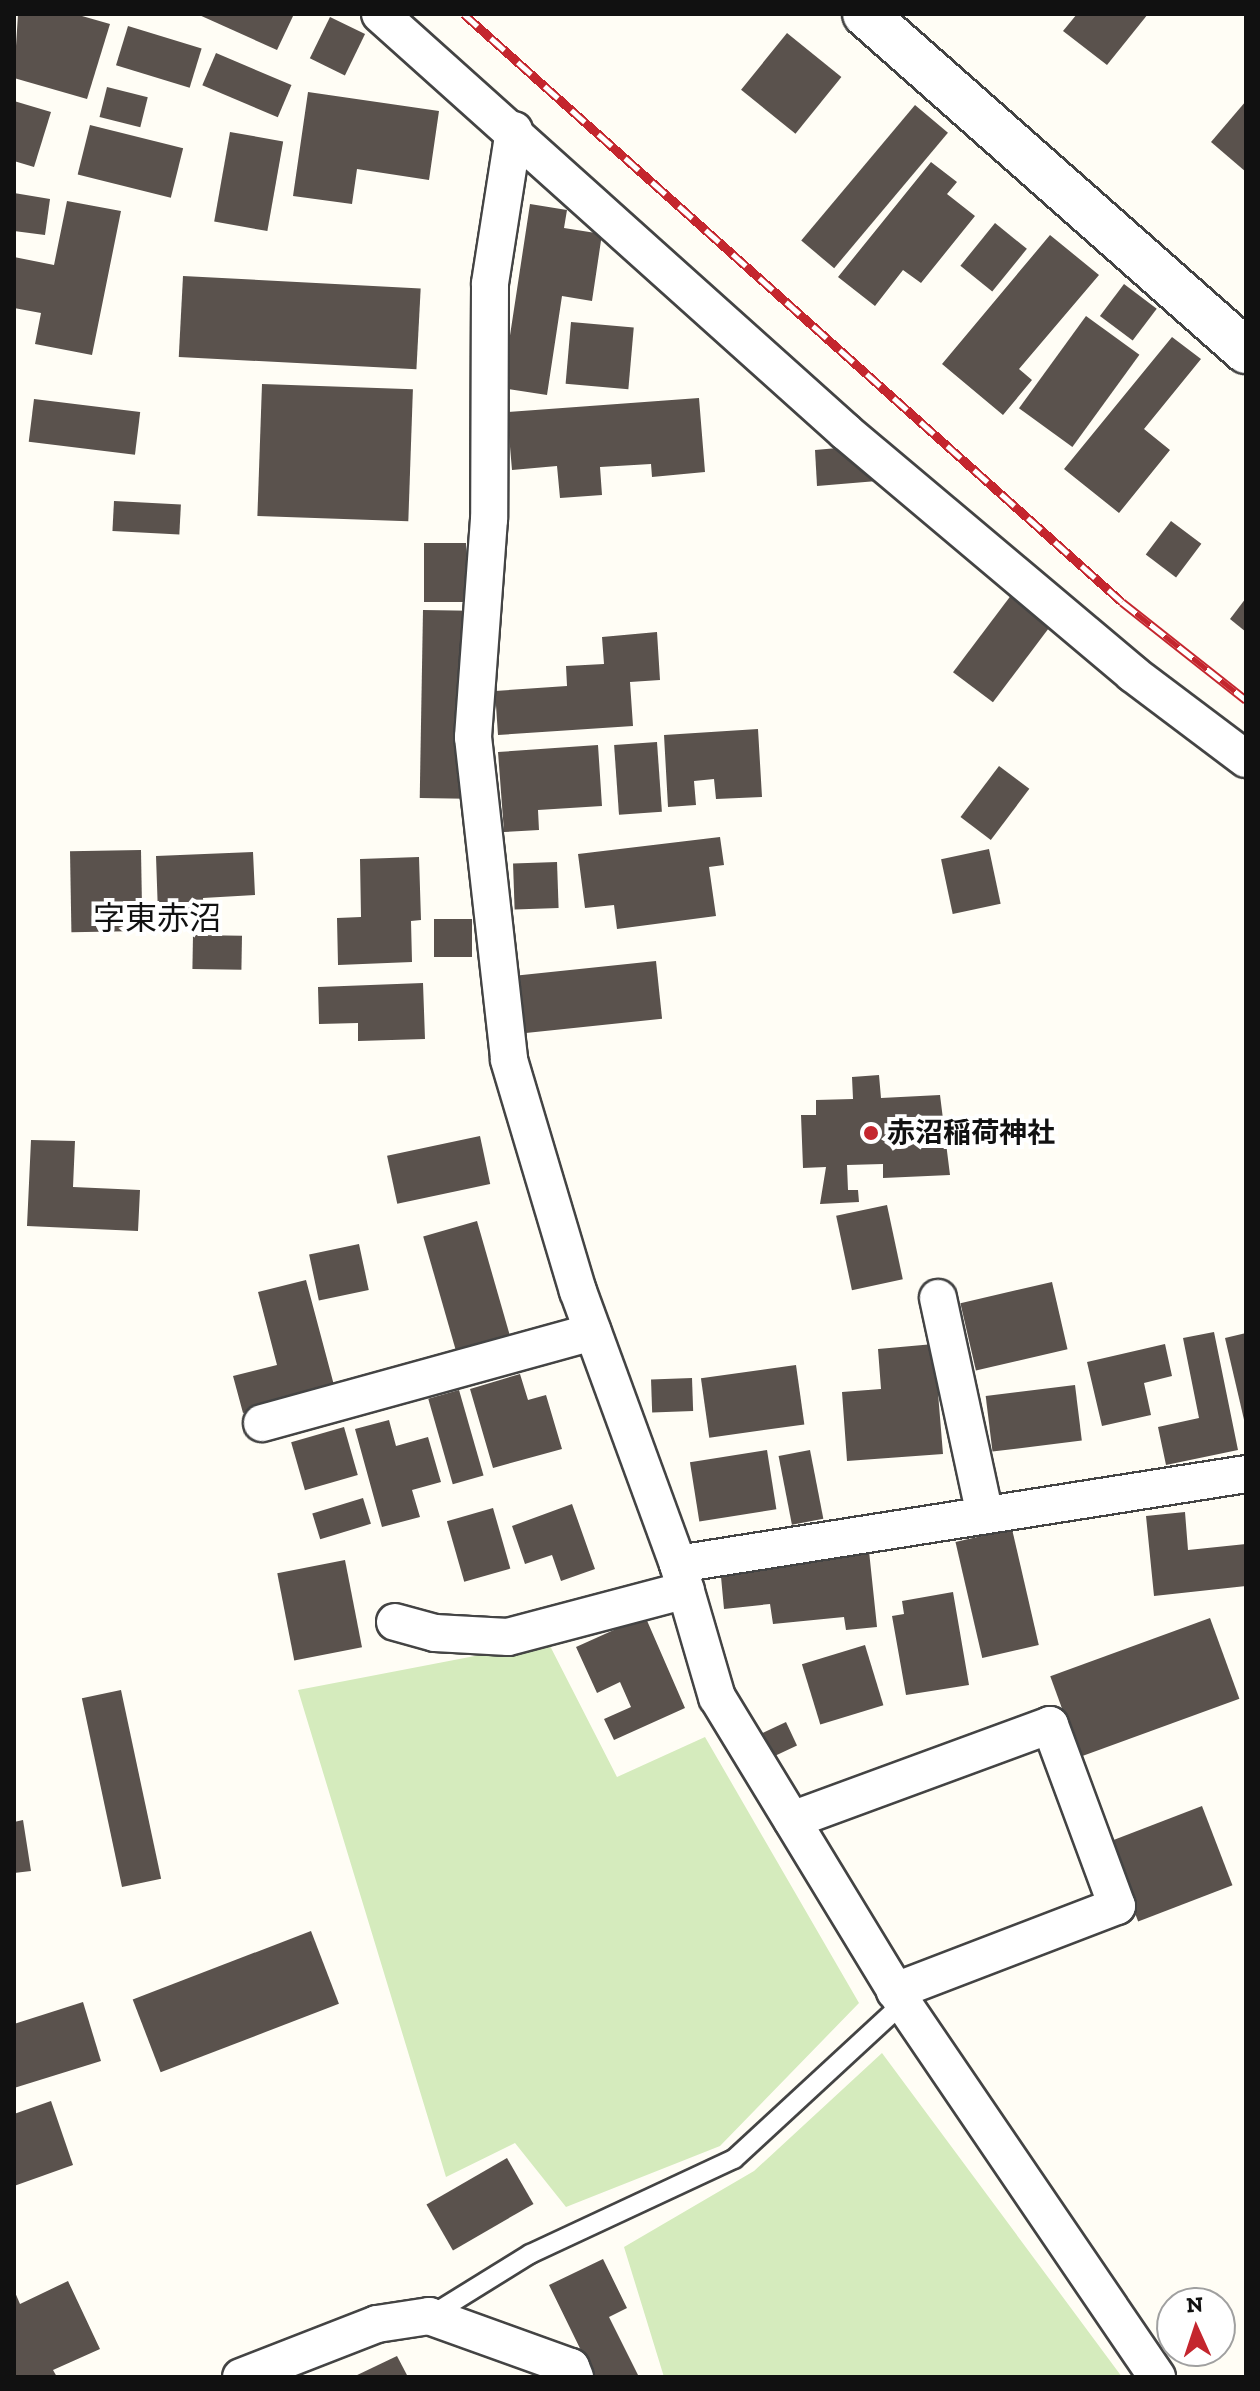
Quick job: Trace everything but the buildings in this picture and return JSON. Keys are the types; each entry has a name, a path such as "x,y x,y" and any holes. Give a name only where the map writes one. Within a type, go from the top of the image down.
{"street":[{"path":"380,14 514,130 846,432 1133,674 1246,759"},
{"path":"865,14 1246,351"},
{"path":"514,130 490,284 489,519 473,737 509,1060 593,1332 682,1577 717,1697 899,1997 1157,2377"},
{"path":"938,1298 985,1515"},
{"path":"262,1423 593,1332"},
{"path":"395,1622 435,1633 508,1637 682,1577 985,1515 1246,1474"},
{"path":"792,1820 1050,1725 1117,1906 899,1997"},
{"path":"260,2373 377,2324 429,2316 571,2367 575,2377"}],"lane":[{"path":"429,2316 530,2254 734,2159 899,1997"}],"green space":[{"path":"548,1642 617,1777 705,1737 859,2003 720,2146 566,2207 515,2143 446,2177 298,1690"},
{"path":"882,2053 1122,2377 664,2377 624,2247 754,2171"}],"railway":[{"path":"464,14 1122,602 1246,700"}],"place":[{"name":"赤沼稲荷神社","path":"871,1133"}],"district":[{"name":"字東赤沼","path":"157,918"}]}
